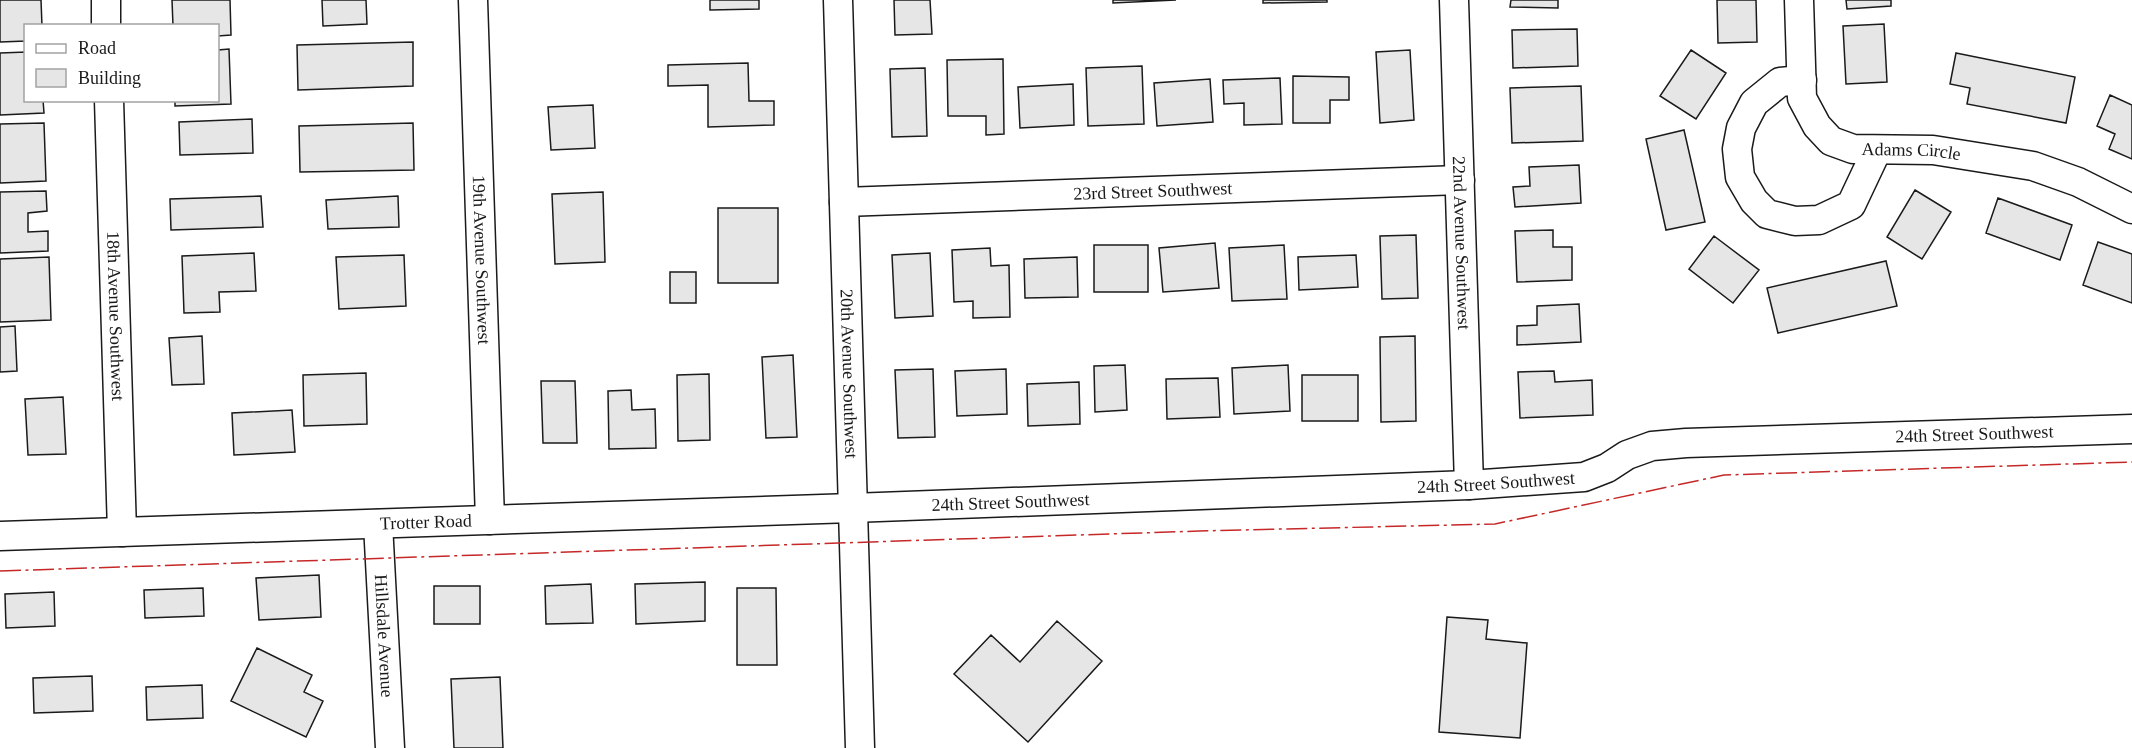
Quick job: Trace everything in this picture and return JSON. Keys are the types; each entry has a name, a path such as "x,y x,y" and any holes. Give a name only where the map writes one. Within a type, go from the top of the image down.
{"street":[{"path":"106,0 106,24"},
{"name":"19th Avenue Southwest","path":"473,0 489,520"},
{"name":"20th Avenue Southwest","path":"838,0 860,748"},
{"name":"22nd Avenue Southwest","path":"1454,0 1469,485"},
{"name":"Adams Circle","path":"1798,0 1802,98 1817,126 1832,141 1854,149 1933,150 2033,166 2078,182 2132,209"},
{"path":"1802,80 1780,82 1754,103 1741,128 1737,149 1740,177 1754,201 1767,214 1795,221 1819,220 1851,205 1877,150"},
{"name":"18th Avenue Southwest","path":"109,102 122,532"},
{"name":"23rd Street Southwest","path":"844,202 1460,180"},
{"name":"24th Street Southwest","path":"852,508 1469,485 1584,477 1606,468 1627,455 1652,446 1686,443 2132,429"},
{"name":"Trotter Road","path":"0,536 852,508"},
{"name":"Hillsdale Avenue","path":"378,524 390,748"}],"building":[{"path":"0,0 41,0 42,24 24,24 24,41 0,42"},
{"path":"172,0 230,0 231,35 219,36 219,24 173,24"},
{"path":"322,0 366,0 367,24 323,26"},
{"path":"710,0 759,0 759,9 710,10"},
{"path":"894,0 930,0 932,34 895,35"},
{"path":"1113,0 1176,0 1113,3"},
{"path":"1263,0 1327,0 1327,2 1263,3"},
{"path":"1511,0 1558,0 1558,8 1510,7"},
{"path":"1717,0 1756,0 1757,42 1718,43"},
{"path":"1846,0 1891,0 1891,6 1847,9"},
{"path":"1884,24 1887,82 1846,84 1843,26"},
{"path":"1577,29 1578,66 1513,68 1512,30"},
{"path":"413,42 413,86 298,90 297,45"},
{"path":"229,49 231,104 175,106 175,102 219,102 219,50"},
{"path":"1410,50 1414,120 1380,123 1376,52"},
{"path":"1691,50 1726,73 1696,119 1660,96"},
{"path":"24,52 24,102 43,102 44,113 0,115 0,53"},
{"path":"1956,53 2075,77 2066,123 1967,104 1970,88 1950,84"},
{"path":"1003,59 1004,134 986,135 986,116 948,116 947,60"},
{"path":"748,63 749,101 774,101 774,125 708,127 708,85 668,86 668,65"},
{"path":"1142,66 1144,124 1088,126 1086,68"},
{"path":"925,68 927,136 892,137 890,69"},
{"path":"1293,76 1349,77 1349,100 1330,100 1330,123 1293,123"},
{"path":"1280,78 1282,124 1244,125 1244,103 1224,104 1223,80"},
{"path":"1210,79 1213,122 1157,126 1154,83"},
{"path":"1073,84 1074,125 1020,128 1018,87"},
{"path":"1581,86 1583,141 1512,143 1510,88"},
{"path":"2110,95 2132,105 2132,159 2109,149 2115,134 2097,126"},
{"path":"593,105 595,148 551,150 548,107"},
{"path":"252,119 253,153 180,155 179,122"},
{"path":"44,123 46,181 0,183 0,124"},
{"path":"413,123 414,170 300,172 299,126"},
{"path":"1684,130 1705,222 1666,230 1646,139"},
{"path":"1579,165 1581,203 1515,207 1513,187 1530,186 1529,167"},
{"path":"1915,190 1951,212 1922,259 1887,237"},
{"path":"46,191 47,211 28,213 28,232 48,231 48,251 0,253 0,192"},
{"path":"603,192 605,262 555,264 552,194"},
{"path":"261,196 263,227 171,230 170,199"},
{"path":"398,196 399,227 328,229 326,200"},
{"path":"1998,198 2072,225 2060,260 1986,233"},
{"path":"718,208 778,208 778,283 718,283"},
{"path":"1553,230 1553,247 1572,247 1572,280 1517,282 1515,231"},
{"path":"1416,235 1418,298 1382,299 1380,236"},
{"path":"1714,236 1759,270 1733,303 1689,269"},
{"path":"2098,242 2132,254 2132,303 2083,285"},
{"path":"1215,243 1219,288 1163,292 1159,248"},
{"path":"1094,245 1148,245 1148,292 1094,292"},
{"path":"1284,245 1287,299 1232,301 1229,248"},
{"path":"990,248 991,266 1009,265 1010,317 973,318 973,301 954,302 952,250"},
{"path":"254,253 256,291 219,292 220,312 184,313 182,256"},
{"path":"930,253 933,316 895,318 892,255"},
{"path":"404,255 406,306 339,309 336,257"},
{"path":"1356,255 1358,287 1299,290 1298,257"},
{"path":"49,257 51,320 0,322 0,259"},
{"path":"1077,257 1078,297 1025,298 1024,259"},
{"path":"1886,261 1897,306 1778,333 1767,288"},
{"path":"670,272 696,272 696,303 670,303"},
{"path":"1579,304 1581,342 1517,345 1517,326 1537,325 1537,306"},
{"path":"15,326 17,371 0,372 0,327"},
{"path":"202,336 204,384 172,385 169,338"},
{"path":"1415,336 1416,421 1381,422 1380,337"},
{"path":"793,355 797,437 766,438 762,357"},
{"path":"1125,365 1127,410 1095,412 1094,366"},
{"path":"1288,365 1290,411 1234,414 1232,368"},
{"path":"933,369 935,437 898,438 895,370"},
{"path":"1006,369 1007,414 957,416 955,371"},
{"path":"1554,371 1555,382 1592,380 1593,415 1520,418 1518,372"},
{"path":"366,373 367,424 304,426 303,375"},
{"path":"709,374 710,440 678,441 677,375"},
{"path":"1302,375 1358,375 1358,421 1302,421"},
{"path":"1218,378 1220,417 1167,419 1166,379"},
{"path":"541,381 575,381 577,443 543,443"},
{"path":"1079,382 1080,424 1028,426 1027,384"},
{"path":"631,390 632,410 655,409 656,448 609,449 608,391"},
{"path":"63,397 66,454 28,455 25,399"},
{"path":"292,410 295,452 234,455 232,413"},
{"path":"319,575 321,617 259,620 256,578"},
{"path":"705,582 705,621 636,624 635,584"},
{"path":"591,584 593,623 546,624 545,586"},
{"path":"434,586 480,586 480,624 434,624"},
{"path":"203,588 204,616 145,618 144,590"},
{"path":"737,588 776,588 777,665 737,665"},
{"path":"54,592 55,626 6,628 5,594"},
{"path":"1447,617 1488,620 1486,639 1527,643 1520,738 1439,732"},
{"path":"1057,621 1102,661 1028,742 954,674 991,635 1020,662"},
{"path":"257,648 312,675 304,692 323,701 306,737 231,701"},
{"path":"92,676 93,711 34,713 33,678"},
{"path":"500,677 503,748 454,748 451,679"},
{"path":"202,685 203,718 147,720 146,687"}],"power":[{"path":"0,571 1199,531 1495,524 1724,475 2132,462"}]}
